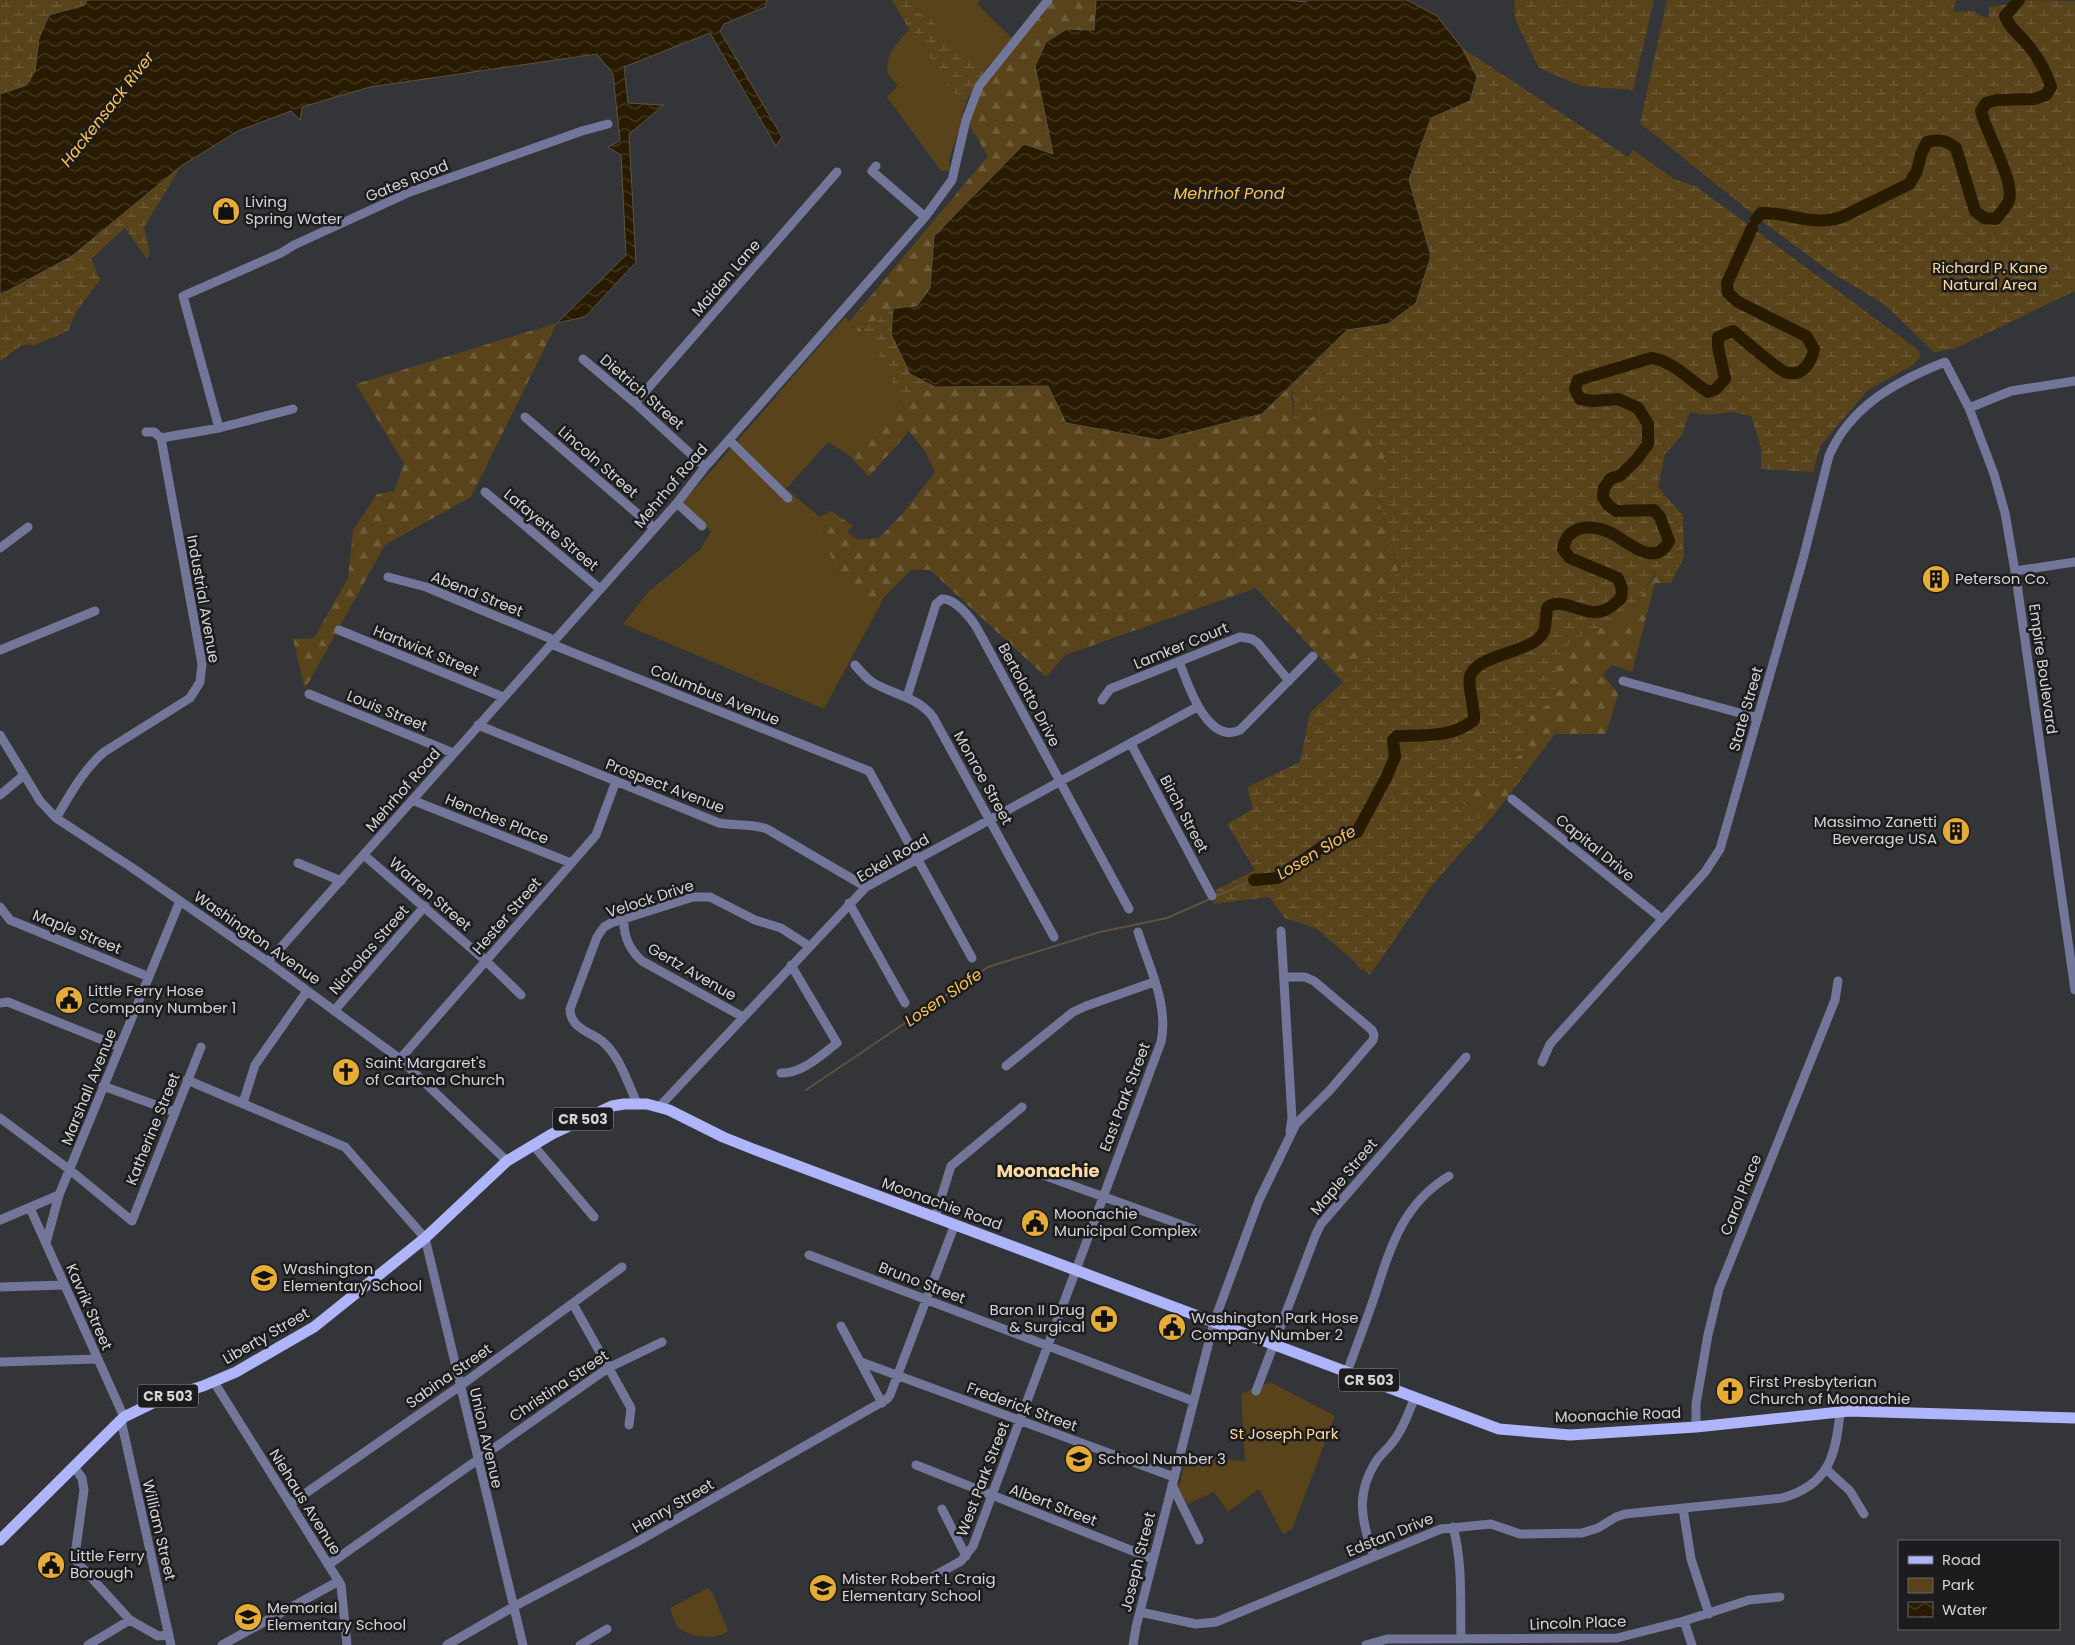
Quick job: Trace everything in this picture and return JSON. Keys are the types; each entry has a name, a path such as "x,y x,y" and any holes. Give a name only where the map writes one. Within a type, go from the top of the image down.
{"main road":[{"name":"Liberty Street","path":"0,1540 123,1419 161,1398 214,1382 258,1361 314,1327 424,1238 507,1161 533,1145 612,1106 637,1103 660,1106 706,1128"},
{"name":"Moonachie Road","path":"706,1128 753,1149 1486,1425 1512,1431 1570,1435 1696,1427 1840,1412 2075,1418"}],"street":[{"name":"Mehrhof Road","path":"268,962 677,502 705,467 925,217 952,180 966,120 979,86 1048,0"},
{"name":"Gates Road","path":"218,428 183,296 281,253 294,245 410,192 582,131 608,124"},
{"path":"876,166 872,172 925,217"},
{"name":"Maiden Lane","path":"635,403 837,172"},
{"name":"Dietrich Street","path":"582,359 635,403 705,467"},
{"name":"Empire Boulevard","path":"1945,362 1969,408 1994,474 2005,512 2075,990"},
{"name":"State Street","path":"1542,1062 1550,1044 1705,872 1720,849 1803,559 1829,456 1834,444 1862,409 1877,396 1914,374 1945,362"},
{"path":"1969,408 2011,391 2075,381"},
{"path":"146,432 154,432 161,438 218,428 293,409"},
{"name":"Lincoln Street","path":"525,417 654,528"},
{"name":"Industrial Avenue","path":"56,818 82,776 104,752 184,704 196,691 200,682 202,664 161,438"},
{"path":"729,440 788,498"},
{"name":"Lafayette Street","path":"485,492 600,589"},
{"path":"677,502 702,526"},
{"path":"0,548 28,527"},
{"path":"2015,571 2075,562"},
{"name":"Abend Street","path":"388,577 426,587 552,642"},
{"name":"Bertolotto Drive","path":"907,697 936,604 942,599 951,600 975,625 1128,909"},
{"path":"0,650 95,611"},
{"name":"Hartwick Street","path":"339,630 503,697"},
{"name":"Lamker Court","path":"1102,700 1110,689 1234,638 1246,637 1258,643 1289,681"},
{"name":"Columbus Avenue","path":"552,642 869,771 918,859"},
{"path":"1179,661 1197,707 1218,730 1229,733 1240,730 1313,656"},
{"name":"Monroe Street","path":"855,665 870,680 920,704 933,717 1054,937"},
{"path":"1623,681 1758,718"},
{"name":"Louis Street","path":"309,694 453,753"},
{"name":"Eckel Road","path":"660,1106 866,887 1197,707"},
{"name":"Prospect Avenue","path":"478,725 719,823 729,825 751,824 767,829 866,887"},
{"name":"Washington Avenue","path":"0,735 40,800 56,818 268,962 400,1059 507,1161"},
{"name":"Birch Street","path":"1131,744 1212,896"},
{"path":"0,795 24,775"},
{"name":"Hester Street","path":"400,1059 596,835 616,781"},
{"name":"Capital Drive","path":"1512,799 1662,919"},
{"name":"Henches Place","path":"412,800 571,863"},
{"name":"Warren Street","path":"364,855 486,961 521,995"},
{"path":"918,859 972,958"},
{"path":"298,863 341,881"},
{"name":"Velock Drive","path":"637,1103 614,1055 600,1040 574,1023 570,1014 570,1009 599,934 611,923 693,897 710,897 755,920 781,928 809,946"},
{"name":"Marshall Avenue","path":"46,1243 59,1195 180,901"},
{"path":"849,903 905,1003"},
{"name":"Nicholas Street","path":"334,1011 424,906"},
{"name":"Maple Street","path":"0,907 10,920 149,976"},
{"name":"Gertz Avenue","path":"624,918 626,940 630,948 642,961 743,1017"},
{"path":"1281,931 1292,1118 1287,1139"},
{"name":"East Park Street","path":"1076,1270 1164,1031 1163,1011 1138,932"},
{"path":"780,1073 788,1073 803,1068 837,1043 791,965"},
{"path":"1284,977 1305,977 1314,981 1372,1030 1374,1036 1374,1040 1330,1090 1296,1124 1287,1139"},
{"name":"Carol Place","path":"1696,1427 1696,1404 1718,1294 1733,1252 1835,1000 1838,981"},
{"path":"1006,1066 1073,1012 1154,982"},
{"path":"243,1103 255,1065 308,991"},
{"path":"0,1003 8,1002 120,1047"},
{"name":"Katherine Street","path":"70,1170 132,1221 201,1047"},
{"name":"Maple Street","path":"1256,1391 1321,1224 1466,1057"},
{"path":"188,1080 345,1147 424,1238"},
{"path":"103,1086 175,1112"},
{"path":"935,1217 951,1166 1022,1107"},
{"path":"0,1118 70,1170"},
{"name":"Joseph Street","path":"1133,1645 1153,1559 1214,1322 1259,1200 1273,1174 1287,1139"},
{"path":"533,1145 594,1216"},
{"path":"1029,1170 1196,1230"},
{"path":"1347,1372 1385,1262 1403,1222 1432,1186 1449,1176"},
{"path":"0,1220 59,1195"},
{"name":"Kavrik Street","path":"30,1208 123,1419"},
{"name":"Henry Street","path":"447,1645 513,1607 635,1543 882,1403 890,1395 898,1376 955,1224"},
{"name":"Union Avenue","path":"424,1238 523,1645"},
{"name":"Bruno Street","path":"809,1255 1193,1401"},
{"name":"Sabina Street","path":"290,1504 460,1386 622,1267"},
{"name":"West Park Street","path":"934,1576 966,1556 973,1546 1076,1270"},
{"path":"0,1287 64,1285"},
{"path":"573,1304 631,1408 629,1425"},
{"path":"841,1326 882,1403"},
{"name":"Christina Street","path":"328,1564 608,1368 662,1342"},
{"path":"0,1362 98,1359"},
{"name":"Frederick Street","path":"860,1362 1020,1420 1173,1481"},
{"name":"Niehaus Avenue","path":"214,1382 341,1585 347,1645"},
{"path":"1374,1556 1364,1526 1362,1514 1363,1493 1372,1469 1396,1439 1414,1397"},
{"name":"Edstan Drive","path":"1140,1612 1196,1624 1216,1622 1432,1532 1453,1527 1491,1524 1520,1534 1582,1533 1598,1528 1625,1514 1782,1498 1803,1491 1813,1484 1826,1469 1835,1452 1840,1412"},
{"name":"William Street","path":"123,1419 171,1645"},
{"name":"Albert Street","path":"916,1465 1153,1559"},
{"path":"74,1467 82,1478 84,1490 75,1555 77,1562 130,1620 158,1636 169,1635"},
{"path":"1826,1469 1850,1491 1864,1514"},
{"path":"1173,1481 1198,1540"},
{"path":"1683,1508 1691,1558 1708,1614"},
{"path":"942,1509 966,1556"},
{"path":"1453,1527 1458,1544 1460,1569 1461,1638"},
{"path":"222,1645 339,1582"},
{"name":"Lincoln Place","path":"1366,1645 1387,1639 1446,1642 1461,1638 1608,1642 1684,1622 1749,1600 1780,1597"},
{"path":"88,1645 130,1620"},
{"path":"1684,1622 1692,1645"},
{"path":"580,1645 607,1629"}],"green space":[{"path":"0,0 87,0 85,5 49,15 39,38 35,71 27,85 0,94"},
{"path":"892,0 911,0 919,13 928,16 934,22 942,38 957,45 961,53 987,68 969,96 951,93 935,62 928,57 914,38"},
{"path":"911,0 980,0 977,4 1012,38 987,68 961,53 957,45 942,38 933,22 928,16 919,13"},
{"path":"1048,0 1096,0 1094,30 1035,66 1053,154 934,236 930,288 917,306 893,308 859,332 849,322 988,156 966,120 979,86"},
{"path":"1514,0 1654,0 1633,90 1581,86 1539,68 1515,19"},
{"name":"Richard P. Kane Natural Area","path":"1667,0 1956,0 1953,12 1974,11 1981,16 1989,18 1989,7 2016,3 2019,0 2075,1 2075,291 1954,349 1934,352 1884,304 1829,271 1763,222 1640,123"},
{"path":"909,30 928,57 935,62 943,77 964,95 969,96 951,152 949,171 941,171 887,97 898,85 889,75 887,62 892,50"},
{"path":"1462,48 1628,157 1633,150 1674,179 1697,187 1918,350 1921,356 1913,365 1868,390 1820,446 1813,472 1761,469 1761,447 1751,416 1732,412 1708,415 1690,412 1682,435 1665,454 1658,487 1683,516 1684,557 1671,583 1661,580 1656,571 1627,617 1572,640 1558,657 1554,701 1528,716 1525,750 1507,765 1528,770 1513,788 1471,788 1464,804 1486,824 1432,885 1370,975 1310,923 1269,897 1213,904 1216,890 1255,870 1227,824 1253,809 1247,787 1300,762 1310,713 1343,682 1373,644 1371,611 1399,568 1375,488 1386,453 1349,413 1322,413 1294,424 1294,400 1291,386 1347,330 1388,324 1431,256 1409,180 1431,117 1470,101 1477,77"},
{"path":"181,166 144,227 150,253 147,259 125,228 91,259 100,280 76,312 68,331 35,345 22,345 0,361 0,295 72,256"},
{"path":"893,308 891,334 910,374 935,387 901,401 876,350 859,332"},
{"path":"845,317 876,350 901,401 894,412 850,456 828,442 786,489 820,517 834,568 841,580 863,603 885,596 824,709 623,624 649,591 700,550 711,531 682,503"},
{"path":"557,323 471,497 385,545 305,689 293,639 314,638 348,578 353,530 377,494 394,491 404,464 356,384"},
{"path":"1048,386 1262,414 1291,386 1294,424 1322,413 1349,413 1386,453 1375,489 1399,568 1371,611 1373,644 1343,682 1256,588 1065,655 1046,677 930,570 911,570 885,596 863,603 841,580 834,568 820,517 831,511 853,526 847,532 859,540 879,538 903,513 935,472 925,451 909,431 869,477 850,456 894,412 901,401 935,387"},
{"path":"1657,571 1661,580 1671,583 1655,583 1632,672 1613,665 1603,674 1618,694 1606,734 1555,734 1494,815 1432,885 1392,919 1361,970 1330,933 1285,918 1269,897 1506,766 1525,750 1528,716 1554,701 1558,657 1572,640 1627,617"},
{"name":"St Joseph Park","path":"1270,1382 1335,1416 1292,1529 1283,1534 1259,1489 1228,1512 1214,1492 1188,1504 1173,1483 1180,1484 1186,1455 1245,1461 1241,1394"},
{"path":"708,1588 713,1594 728,1631 710,1637 688,1633 678,1627 670,1608"}],"water":[{"name":"Hackensack River","path":"87,0 767,0 765,7 724,24 720,31 782,137 776,146 710,33 624,67 628,103 664,105 629,134 636,262 585,317 557,323 626,255 621,155 608,147 620,141 613,74 597,54 370,87 302,107 300,120 291,111 238,131 181,166 72,256 0,295 0,94 27,85 35,71 39,38 49,15 85,5"},
{"name":"Mehrhof Pond","path":"1096,0 1288,0 1306,2 1307,0 1407,0 1437,16 1462,48 1477,77 1470,101 1431,118 1409,180 1431,256 1416,303 1388,324 1347,330 1262,414 1159,440 1066,423 1048,386 935,387 910,374 891,334 893,308 917,306 930,288 934,236 1024,144 1053,154 1035,66 1046,42 1067,29 1094,30"}],"waterway":[{"name":"Losen Slofe","path":"1756,219 1761,213 1772,213 1811,220 1831,220 1842,217 1909,184 1917,171 1921,154 1927,142 1939,140 1949,143 1956,148 1975,211 1984,218 1996,219 2008,203 2010,192 2004,169 1981,111 1986,103 1997,100 2034,99 2046,95 2051,87 2045,71 2036,56 2012,28 2005,16 2019,0"},
{"name":"Losen Slofe","path":"1254,880 1277,878 1325,845 1357,832 1395,757 1393,740 1397,736 1447,733 1465,726 1474,720 1470,683 1471,674 1486,661 1530,644 1539,638 1545,629 1547,608 1552,604 1598,612 1609,608 1621,598 1622,589 1618,578 1570,558 1563,549 1569,535 1580,528 1602,529 1648,553 1656,553 1663,549 1669,541 1660,517 1654,510 1616,511 1608,505 1603,497 1604,488 1610,479 1621,475 1637,459 1648,444 1648,424 1638,408 1618,399 1593,401 1580,399 1575,389 1578,380 1651,358 1674,367 1708,392 1716,389 1725,379 1718,347 1718,337 1733,331 1781,370 1796,373 1805,368 1811,359 1814,349 1806,336 1738,302 1728,293 1727,283 1752,228"},
{"name":"Losen Slofe","path":"1214,897 1254,880"},
{"name":"Losen Slofe","path":"806,1090 988,967 1100,932 1167,918 1210,899"}],"place":[{"name":"Living Spring Water","path":"226,211"},
{"name":"Peterson Co.","path":"1936,579"},
{"name":"Massimo Zanetti Beverage USA","path":"1956,831"},
{"name":"Little Ferry Hose Company Number 1","path":"69,1000"},
{"name":"Saint Margaret's of Cartona Church","path":"346,1072"},
{"name":"Moonachie Municipal Complex","path":"1035,1223"},
{"name":"Washington Elementary School","path":"264,1278"},
{"name":"Baron II Drug & Surgical","path":"1104,1319"},
{"name":"Washington Park Hose Company Number 2","path":"1172,1327"},
{"name":"First Presbyterian Church of Moonachie","path":"1730,1391"},
{"name":"School Number 3","path":"1079,1459"},
{"name":"Little Ferry Borough","path":"51,1565"},
{"name":"Mister Robert L Craig Elementary School","path":"823,1588"},
{"name":"Memorial Elementary School","path":"248,1617"}],"district":[{"name":"Moonachie","path":"1048,1171"}]}
